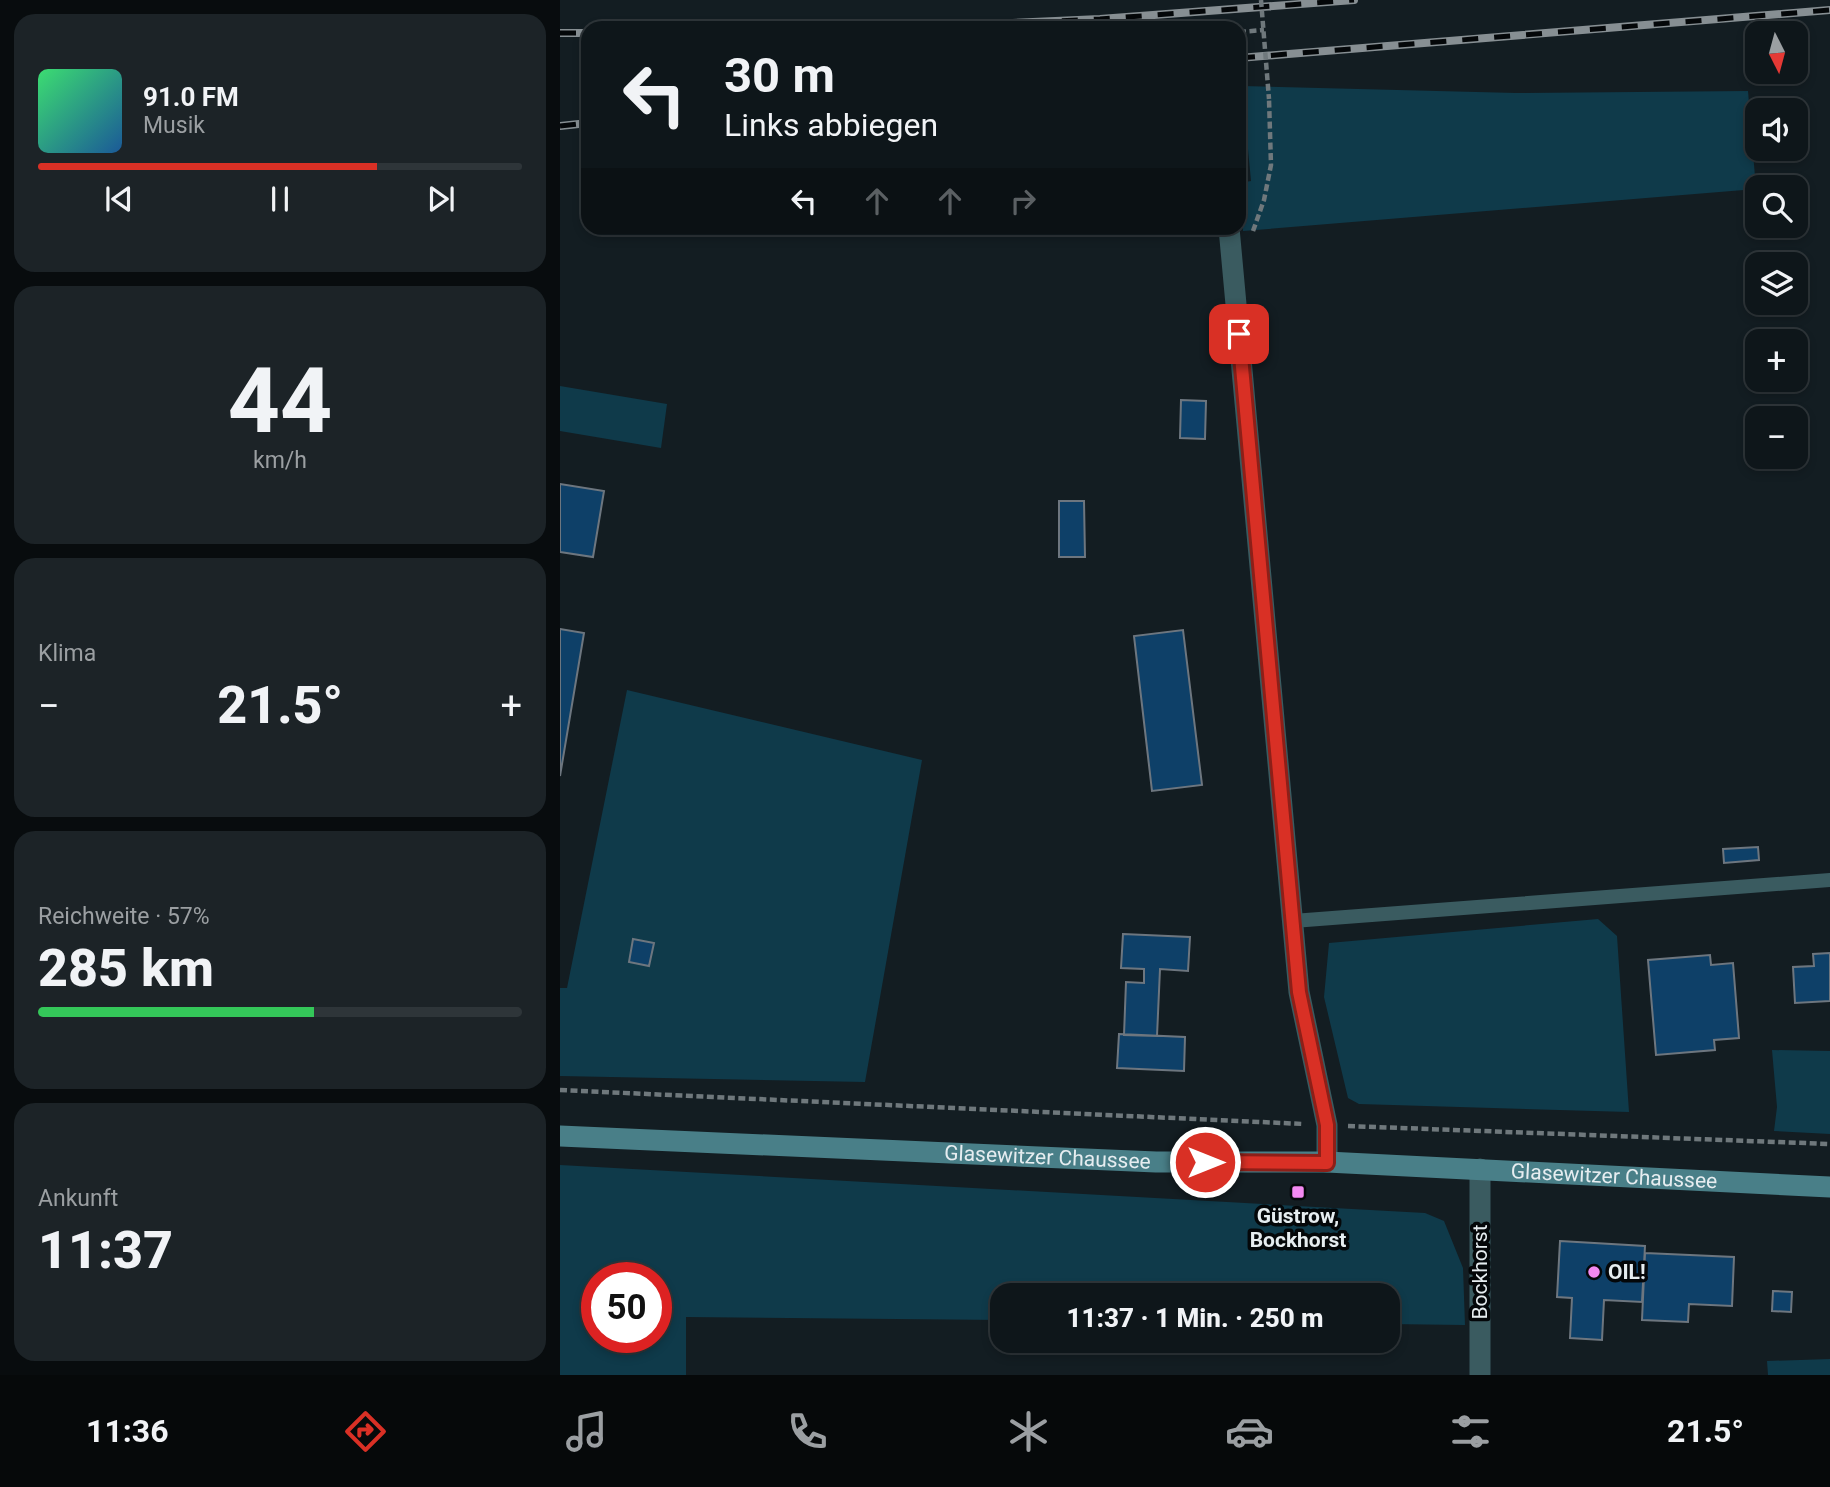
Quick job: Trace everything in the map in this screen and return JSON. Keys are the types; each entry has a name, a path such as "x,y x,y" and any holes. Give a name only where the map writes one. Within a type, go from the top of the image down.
{"main road":[{"name":"Glasewitzer Chaussee","path":"560,1136 1156,1162 1327,1163 1480,1169 1830,1187"}],"street":[{"path":"1230,235 1299,992 1327,1125 1327,1163"},
{"name":"Bockhorst","path":"1480,1169 1480,1375"}],"lane":[{"path":"1293,921 1830,880"}],"path":[{"path":"1251,234 1264,200 1271,164 1261,0"},
{"path":"1246,31 1264,30"},
{"path":"560,1090 1327,1125 1830,1144"}],"shaded area":[{"path":"1246,86 1516,93 1748,91 1749,98 1745,98 1745,161 1754,161 1755,175 1745,175 1745,190 1246,231 1246,182 1251,181 1246,128"},
{"path":"560,386 667,404 661,448 560,431"},
{"path":"627,690 922,760 865,1082 560,1076 560,988 567,988"},
{"path":"1598,919 1617,936 1629,1112 1359,1104 1348,1098 1324,997 1329,943"},
{"path":"1772,1050 1830,1051 1830,1134 1774,1131 1777,1107"},
{"path":"560,1165 1425,1213 1444,1221 1463,1268 1465,1325 1400,1324 1400,1283 990,1283 990,1320 686,1317 686,1375 560,1375"},
{"path":"1830,1359 1830,1375 1768,1375 1767,1361"}],"building":[{"path":"1181,400 1206,401 1205,439 1180,438"},
{"path":"560,484 604,491 593,557 560,552"},
{"path":"1059,501 1084,501 1085,557 1059,557"},
{"path":"560,629 584,633 560,776"},
{"path":"1183,630 1202,785 1152,791 1134,636"},
{"path":"1758,847 1759,860 1724,863 1723,849"},
{"path":"1123,934 1190,937 1188,971 1160,969 1157,1036 1124,1035 1126,982 1144,983 1144,969 1121,968"},
{"path":"633,939 654,943 649,966 629,962"},
{"path":"1830,953 1830,1001 1795,1003 1793,967 1814,966 1813,954"},
{"path":"1710,955 1711,965 1733,963 1739,1038 1714,1040 1715,1050 1656,1055 1648,960"},
{"path":"1119,1034 1185,1037 1184,1071 1117,1068"},
{"path":"1560,1241 1645,1246 1642,1302 1604,1300 1602,1340 1570,1338 1572,1298 1557,1297"},
{"path":"1645,1253 1734,1257 1732,1306 1689,1304 1688,1322 1642,1320"},
{"path":"1773,1291 1792,1292 1791,1312 1772,1311"}],"railway":[{"path":"1056,21 1354,0"},
{"path":"1246,57 1830,10"},
{"path":"560,33 581,33"},
{"path":"560,126 581,124"}],"place":[{"name":"Güstrow, Bockhorst","path":"1298,1192"},
{"name":"OIL!","path":"1594,1272"}],"route":[{"path":"1205,1162 1327,1163 1327,1125 1299,992 1239,334"}]}
